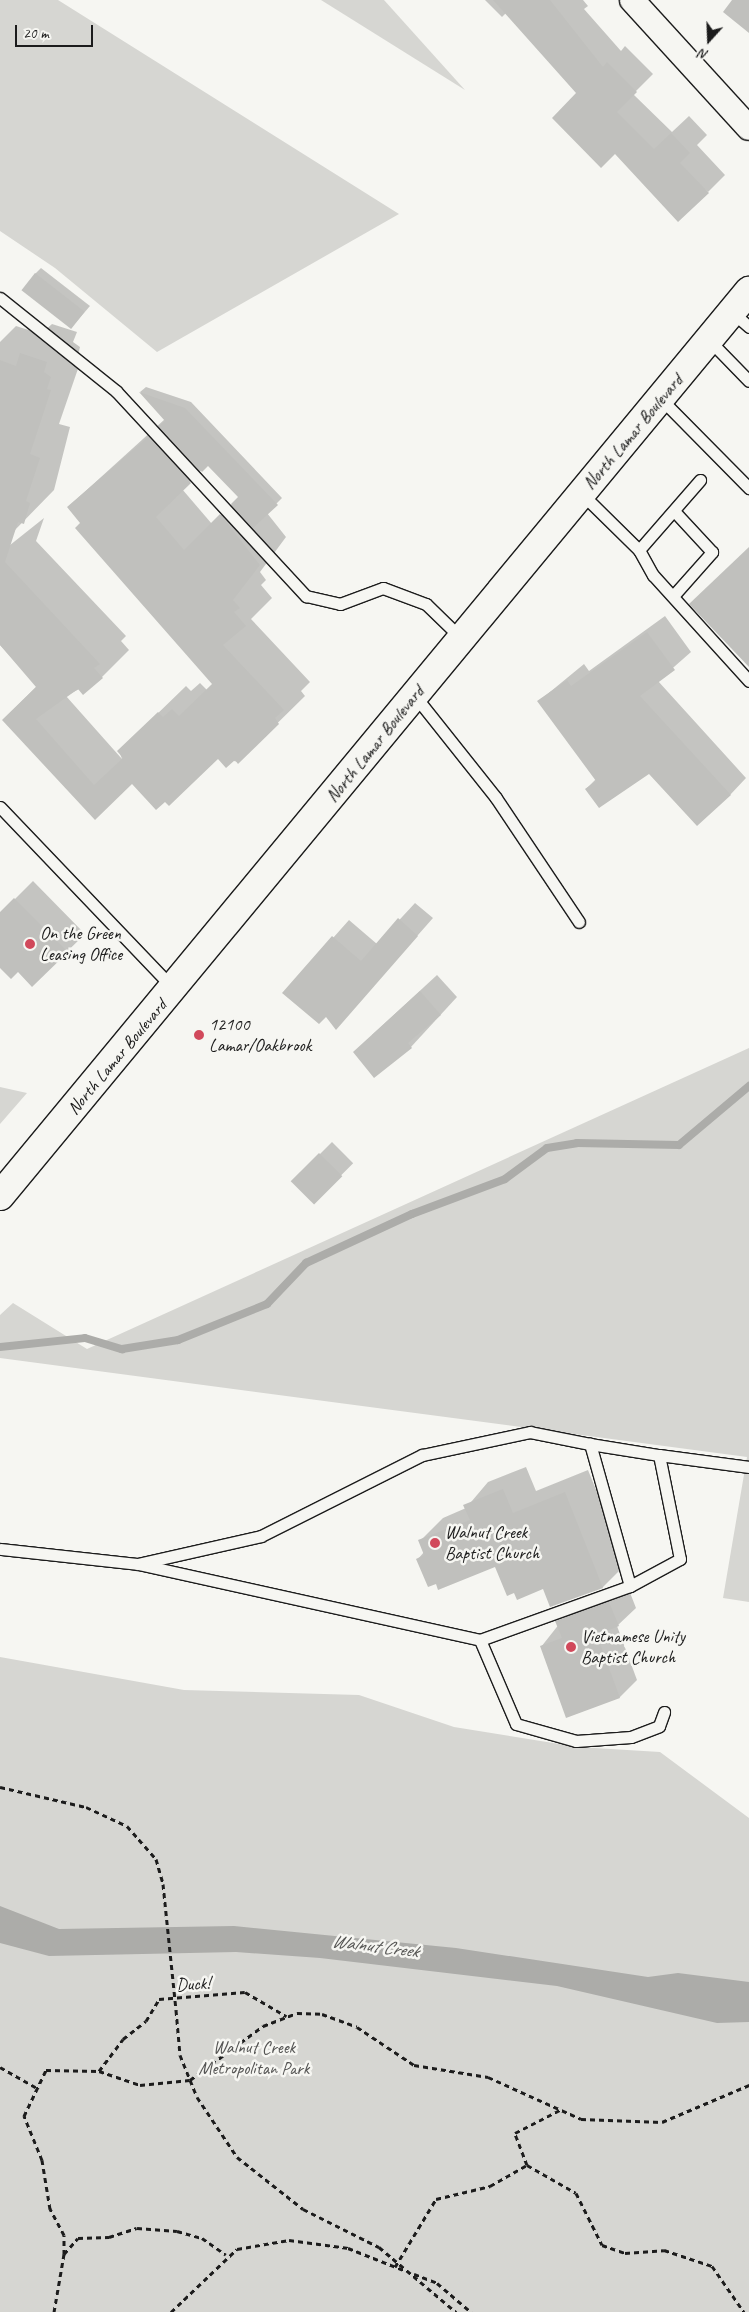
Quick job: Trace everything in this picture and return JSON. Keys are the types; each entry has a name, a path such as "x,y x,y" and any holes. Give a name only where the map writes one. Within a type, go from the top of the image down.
{"main road":[{"name":"North Lamar Boulevard","path":"0,1196 709,340 741,319 749,291"}],"street":[{"path":"640,3 749,128"}],"lane":[{"path":"0,298 116,391 306,596 340,604 383,588 409,596 426,604 462,638"},
{"path":"709,340 749,381"},
{"path":"660,398 749,488"},
{"path":"639,550 700,480"},
{"path":"582,494 639,550 653,575 749,680"},
{"path":"673,596 712,552 674,512"},
{"path":"414,696 496,798 579,922"},
{"path":"0,807 174,988"},
{"path":"138,1564 261,1536 422,1455 530,1432 590,1444 749,1467"},
{"path":"590,1444 630,1586"},
{"path":"0,1549 138,1564 480,1640 630,1586 680,1559 660,1455"},
{"path":"480,1640 516,1724 576,1741 622,1738 659,1726 664,1712"}],"path":[{"path":"0,1787 86,1807 127,1826 156,1859 163,1884 180,2055 190,2080 237,2157 303,2209 379,2248 456,2312"},
{"name":"Duck!","path":"99,2071 124,2039 146,2021 160,1999 245,1992 286,2017"},
{"path":"54,2312 64,2254 64,2235 50,2208 42,2160 24,2116 46,2070 99,2071 140,2086 190,2080 263,2026 286,2017 322,2014 357,2027 414,2065 488,2077 581,2119 662,2122 749,2085"},
{"path":"0,2067 37,2088"},
{"path":"560,2110 515,2134 527,2165 576,2193 602,2245 625,2253 664,2250 712,2266 744,2312"},
{"path":"395,2267 436,2199 490,2186 527,2165"},
{"path":"64,2254 78,2238 109,2237 137,2228 202,2238 226,2255"},
{"path":"170,2312 226,2255 237,2249 289,2240 348,2248 410,2272 437,2283 471,2312"}],"green space":[{"path":"0,0 58,0 399,214 157,352 55,268 0,231"},
{"path":"321,0 384,0 465,90"},
{"path":"749,1048 749,1602 723,1598 747,1457 0,1358 0,1315 13,1303 87,1349"},
{"path":"0,1087 27,1093 0,1124"},
{"name":"Walnut Creek Metropolitan Park","path":"0,1657 184,1690 359,1695 454,1727 578,1747 660,1752 749,1818 749,2312 0,2312"}],"water":[{"name":"Walnut Creek","path":"0,1906 59,1929 234,1926 456,1948 648,1977 678,1973 749,1982 749,2022 717,2023 557,1986 320,1958 236,1952 49,1956 0,1943"}],"building":[{"path":"493,0 550,0 603,67 607,62 637,92 617,112 654,149 671,133 690,153 680,163 709,193 678,222 615,154 601,168 552,118 576,93"},
{"path":"732,0 749,0 749,33 723,12"},
{"path":"35,273 85,312 71,329 21,290"},
{"path":"20,353 47,362 44,372 51,377 47,389 51,390 30,454 40,458 26,501 30,503 24,524 18,522 5,562 100,664 94,668 103,678 83,695 78,689 36,719 94,785 123,758 117,751 158,712 163,717 172,709 179,716 212,684 75,528 80,523 67,507 148,437 191,483 156,517 184,550 220,514 260,565 233,600 240,608 234,612 246,626 223,645 284,710 275,718 279,724 238,764 235,760 226,768 218,759 169,806 165,802 156,810 132,784 95,820 2,720 36,687 0,645 0,360 16,366"},
{"path":"139,392 185,408 278,505 253,528 231,504 238,497 208,466 202,472 159,426 165,421"},
{"path":"749,547 749,667 689,604"},
{"path":"647,632 675,670 640,696 731,795 697,826 649,774 599,808 585,789 596,781 537,701 567,680 571,686"},
{"name":"On the Green Leasing Office","path":"14,898 68,952 32,987 18,972 11,979 0,968 0,912"},
{"path":"398,918 418,936 336,1030 326,1017 319,1024 282,993 332,936 361,961"},
{"path":"420,991 441,1015 408,1043 412,1048 374,1078 353,1052"},
{"path":"319,1153 342,1176 314,1205 291,1181"},
{"path":"503,1489 513,1513 565,1492 603,1588 550,1607 543,1589 517,1600 514,1593 507,1596 495,1567 438,1590 436,1584 428,1587 416,1559 424,1555 418,1540 470,1520 463,1505"},
{"path":"609,1602 619,1626 597,1635 620,1698 566,1718 540,1646 562,1638 555,1621"}],"waterway":[{"path":"0,1347 85,1338 122,1349 178,1340 267,1304 306,1263 412,1214 505,1179 547,1148 577,1143 679,1145 749,1086"}],"place":[{"name":"On the Green Leasing Office","path":"30,944"},
{"name":"12100 Lamar/Oakbrook","path":"199,1035"},
{"name":"Walnut Creek Baptist Church","path":"435,1543"},
{"name":"Vietnamese Unity Baptist Church","path":"571,1647"}]}
